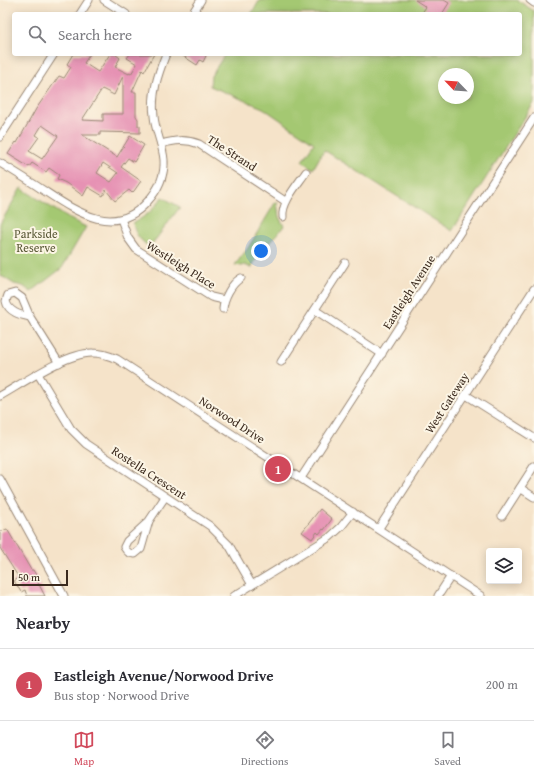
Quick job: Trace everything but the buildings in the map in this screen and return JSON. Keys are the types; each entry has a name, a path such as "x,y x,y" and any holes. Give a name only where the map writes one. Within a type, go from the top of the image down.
{"street":[{"path":"81,12 89,0"},
{"path":"104,0 123,12"},
{"path":"193,12 201,0"},
{"path":"530,0 534,3"},
{"path":"0,137 53,56"},
{"path":"0,163 74,210 88,216 102,220 121,219 134,214 152,197 163,172 164,160 154,116 153,102 154,88 165,56"},
{"name":"Eastleigh Avenue","path":"301,478 534,118"},
{"name":"The Strand","path":"161,144 177,140 190,140 199,144 286,201"},
{"path":"283,217 282,211 286,201 306,172"},
{"name":"Westleigh Place","path":"121,219 128,238 136,249 212,297 224,300"},
{"path":"281,362 345,263"},
{"name":"Westleigh Place","path":"223,309 224,300 236,281 241,278"},
{"name":"West Gateway","path":"379,528 534,289"},
{"path":"315,310 382,354"},
{"path":"30,317 59,363"},
{"name":"Norwood Drive","path":"0,396 38,374 76,355 93,353 117,359 379,528 481,596"},
{"name":"Rostella Crescent","path":"38,374 71,429 86,444 220,534 229,545 252,585"},
{"path":"466,395 534,438"},
{"path":"502,516 534,466"},
{"path":"0,479 64,596"},
{"path":"520,488 534,497"},
{"path":"149,521 165,497"},
{"path":"234,596 330,537 341,527 352,512"},
{"path":"438,596 451,576"}],"green space":[{"path":"260,0 517,0 534,11 534,103 452,231 324,150 313,169 302,161 314,143 263,108 210,86 211,76 224,56 522,56 522,12 252,12"},
{"name":"Parkside Reserve","path":"21,188 68,218 86,227 62,268 31,292 23,286 14,284 0,275 0,224"},
{"path":"162,197 180,207 150,247 139,237 135,231 133,223 149,212"},
{"path":"277,202 279,217 284,226 259,254 251,268 245,265 235,265 248,248"}],"place":[{"name":"Eastleigh Avenue/Norwood Drive","path":"278,469"}]}
